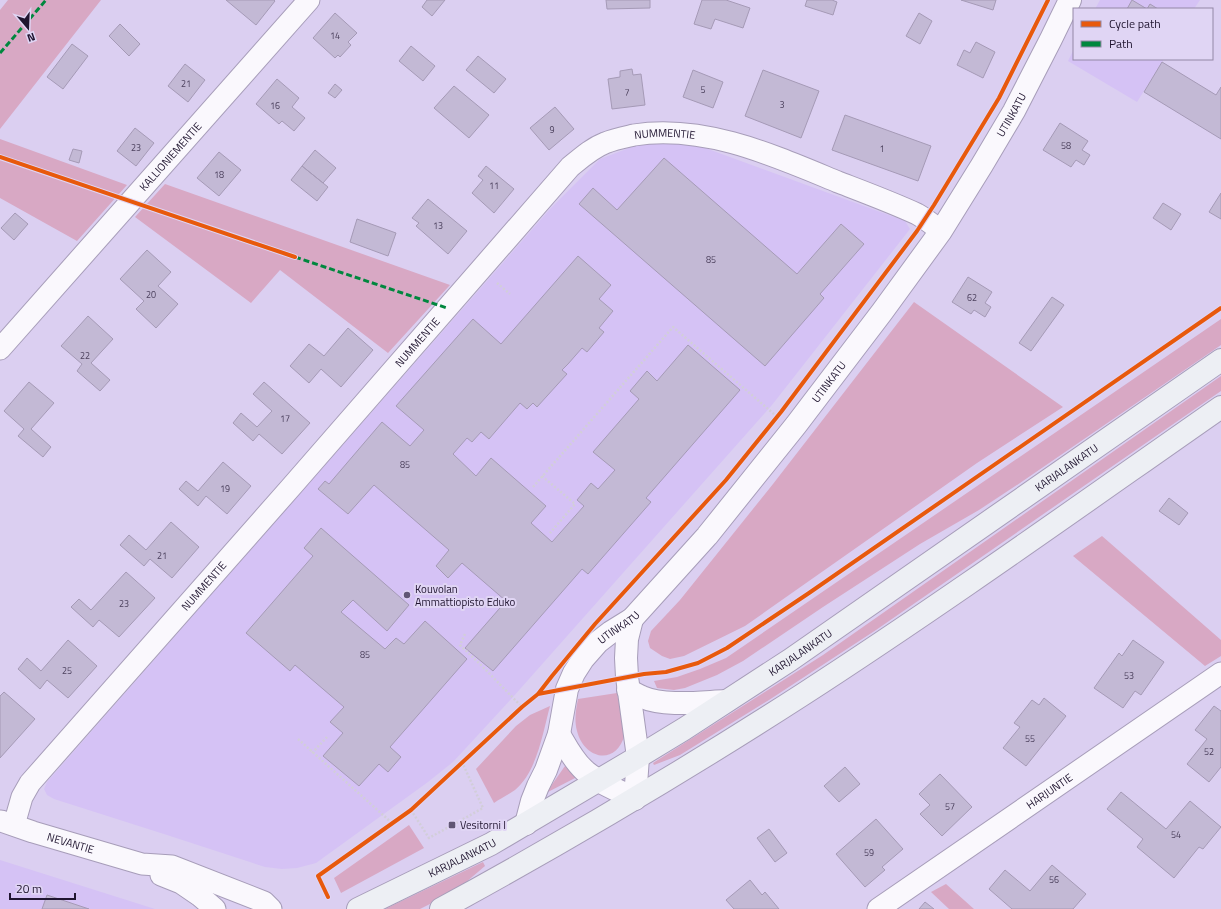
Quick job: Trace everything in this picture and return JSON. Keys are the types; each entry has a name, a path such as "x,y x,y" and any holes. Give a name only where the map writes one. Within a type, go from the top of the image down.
{"main road":[{"name":"KARJALANKATU","path":"358,909 490,844 638,757 796,656 1221,360"},
{"path":"441,909 635,799 803,694 937,604 1221,407"}],"street":[{"name":"KALLIONIEMENTIE","path":"0,349 309,0"},
{"name":"UTINKATU","path":"526,824 532,801 546,770 559,734 567,689 578,666 598,642 632,619 707,536 796,425 882,312 941,231 982,165 1014,111 1070,0"},
{"name":"NUMMENTIE","path":"7,823 30,783 537,204 570,167 592,149 606,142 624,137 669,133 719,140 754,148 916,214 941,231"},
{"path":"559,734 570,753 584,770 599,781 635,799 638,757 627,677 627,646 632,619"},
{"name":"HARJUNTIE","path":"878,909 1221,673"},
{"path":"628,690 643,698 658,701 682,703 726,701"},
{"name":"NEVANTIE","path":"7,823 142,864 172,866 264,902 271,909"},
{"name":"NEVANTIE","path":"142,864 164,877 181,884 200,896 215,909"}],"path":[{"path":"533,487 673,327 777,417"},
{"path":"773,423 781,412"},
{"path":"542,476 575,504 550,533"},
{"path":"465,634 460,645 522,707"},
{"path":"516,712 527,702"},
{"path":"312,753 327,737"},
{"path":"298,739 392,823"},
{"path":"456,768 467,757"},
{"path":"411,810 429,838 483,808 462,762"},
{"path":"404,815 416,805"},
{"path":"386,828 398,819"}],"shaded area":[{"path":"8,0 101,0 0,129 0,10"},
{"path":"1100,0 1200,0 1195,8 1096,8"},
{"path":"1073,51 1073,60 1163,60 1137,102 1068,61"},
{"path":"0,139 127,185 77,241 0,198"},
{"name":"Kouvolan Ammattiopisto Eduko","path":"666,143 697,145 905,221 910,229 772,405 513,697 453,762 428,782 316,863 297,868 282,869 265,867 54,799 47,795 44,789 47,782 551,208 600,159 637,145"},
{"path":"165,184 450,285 388,353 280,270 251,303 135,217"},
{"path":"914,302 1063,407 977,463 745,626 684,656 670,659 662,656 650,648 648,641 651,631 680,600 773,484"},
{"path":"1221,319 1221,345 979,510 920,544 743,661 717,675 685,688 674,690 657,688 654,681 677,677 726,658"},
{"path":"1221,376 1221,391 876,630 769,700 680,755 654,765 653,763 823,655"},
{"path":"1102,536 1221,640 1221,656 1205,666 1073,556"},
{"path":"617,693 625,734 621,744 615,751 608,755 593,753 586,748 577,731 575,719 578,699"},
{"path":"550,706 542,739 529,773 515,790 494,803 476,769 516,726 530,715"},
{"path":"565,766 577,777 546,793"},
{"path":"409,825 424,848 341,893 334,878"},
{"path":"0,860 155,909 0,909"},
{"path":"483,862 485,866 465,883 420,909 385,909"},
{"path":"946,884 974,909 949,909 931,892"}],"building":[{"path":"226,0 274,0 275,1 256,25"},
{"path":"427,0 445,0 432,16 422,7"},
{"path":"606,0 650,0 650,8 607,9"},
{"path":"702,0 726,0 750,8 743,28 715,19 711,29 694,24"},
{"path":"807,0 832,0 837,2 833,15 805,6"},
{"path":"961,0 996,0 993,10"},
{"path":"1132,0 1145,8 1128,8"},
{"path":"1150,4 1156,8 1148,8"},
{"path":"335,13 357,33 348,42 351,45 340,57 338,55 335,58 313,38"},
{"path":"919,13 932,21 920,44 906,36"},
{"path":"120,24 140,44 129,56 109,36"},
{"path":"976,42 995,52 983,78 957,65 964,50 970,53"},
{"path":"72,44 88,56 63,89 47,77"},
{"path":"411,46 435,66 423,81 399,61"},
{"path":"478,56 506,79 494,93 466,70"},
{"path":"1162,62 1216,95 1221,87 1221,139 1144,92"},
{"path":"185,64 205,80 188,102 168,86"},
{"path":"632,69 633,75 641,74 645,105 612,109 608,79 620,77 620,71"},
{"path":"693,70 723,82 713,108 683,97"},
{"path":"763,70 819,91 801,138 745,116"},
{"path":"277,79 299,98 292,107 305,118 294,131 282,121 279,124 256,104"},
{"path":"335,84 342,90 335,98 328,93"},
{"path":"454,86 489,115 469,138 434,108"},
{"path":"555,107 574,129 549,150 530,128"},
{"path":"845,115 931,146 918,181 832,150"},
{"path":"1060,123 1088,141 1082,150 1090,155 1084,165 1076,160 1071,167 1043,150"},
{"path":"135,128 154,143 136,166 117,151"},
{"path":"73,149 82,151 79,163 69,160"},
{"path":"315,150 336,168 323,183 302,166"},
{"path":"219,152 241,170 219,196 197,178"},
{"path":"664,158 797,274 841,224 864,244 820,294 824,298 765,366 579,204 593,188 617,210"},
{"path":"302,166 328,187 317,201 291,180"},
{"path":"486,166 514,189 494,213 472,193 483,180 478,176"},
{"path":"1221,193 1221,219 1209,212"},
{"path":"428,199 467,231 448,254 416,226 419,223 412,218"},
{"path":"1163,203 1181,214 1171,230 1153,218"},
{"path":"15,213 28,224 14,240 1,228"},
{"path":"357,219 396,233 388,256 350,242"},
{"path":"147,250 171,272 158,286 178,304 156,328 136,309 144,301 120,279"},
{"path":"578,256 611,285 599,299 613,311 599,328 604,332 587,352 582,348 562,370 567,374 537,407 533,403 527,409 520,403 489,439 481,432 472,442 467,438 453,454 476,476 491,458 546,506 531,523 552,542 584,506 577,500 591,483 598,489 615,470 593,452 639,399 630,391 647,371 657,381 688,345 740,390 646,498 651,502 588,574 582,569 493,671 465,648 506,601 462,563 448,578 436,566 449,550 374,485 348,514 318,489 325,481 329,484 382,422 410,446 424,430 396,406 473,319 501,344"},
{"path":"968,277 992,292 985,303 991,307 985,317 974,310 971,314 952,302"},
{"path":"1052,297 1064,305 1031,351 1019,343"},
{"path":"88,316 113,339 91,363 110,380 100,391 77,371 82,364 61,346"},
{"path":"348,328 373,350 341,387 321,369 309,383 290,366 309,344 324,356"},
{"path":"29,382 54,403 31,429 51,447 43,457 18,436 24,429 4,411"},
{"path":"264,382 310,423 282,454 259,434 253,441 233,423 241,413 257,427 272,411 253,394"},
{"path":"223,462 251,486 227,514 206,496 198,506 179,489 186,481 198,491"},
{"path":"1169,498 1188,513 1179,525 1159,511"},
{"path":"171,522 199,547 172,578 150,559 144,566 120,545 129,535 146,550"},
{"path":"321,528 409,605 387,631 353,600 341,612 385,649 396,638 404,644 425,621 467,659 390,747 401,757 388,772 379,764 359,786 323,756 343,733 330,722 344,707 295,665 290,671 246,633 313,556 304,548"},
{"path":"126,572 155,598 119,637 99,620 93,627 71,607 79,599 91,610"},
{"path":"68,640 97,666 68,698 47,680 40,689 18,669 27,658 41,671"},
{"path":"1133,640 1164,662 1141,695 1135,691 1123,708 1094,688 1119,653 1122,656"},
{"path":"4,692 35,719 0,758 0,696"},
{"path":"1044,698 1066,716 1026,766 1003,748 1020,727 1014,723 1032,700 1039,705"},
{"path":"1214,706 1221,711 1221,767 1209,782 1187,764 1207,739 1195,730"},
{"path":"845,767 860,784 839,802 824,786"},
{"path":"940,774 972,807 942,836 920,814 930,805 919,794"},
{"path":"1121,792 1166,829 1190,801 1221,827 1203,849 1199,847 1174,878 1137,847 1143,839 1107,809"},
{"path":"876,819 903,849 882,867 885,870 865,887 836,854"},
{"path":"769,829 787,853 775,862 757,838"},
{"path":"1052,865 1086,894 1073,909 1012,909 989,889 1005,870 1030,891"},
{"path":"750,880 762,895 765,892 779,909 734,909 726,900"},
{"path":"47,895 89,909 42,909"},
{"path":"925,902 934,909 919,909"}],"marked path":[{"path":"0,53 46,0"},
{"path":"295,257 447,308"}],"cycle path":[{"path":"328,897 318,876 411,810 538,694 595,624 726,480 781,412 917,231 934,205 999,98 1048,0"},
{"path":"0,157 295,257"},
{"path":"538,694 644,674 666,672 698,663 727,648 1221,308"}],"place":[{"name":"Kouvolan Ammattiopisto Eduko","path":"407,595"},
{"name":"Vesitorni I","path":"452,825"}]}
